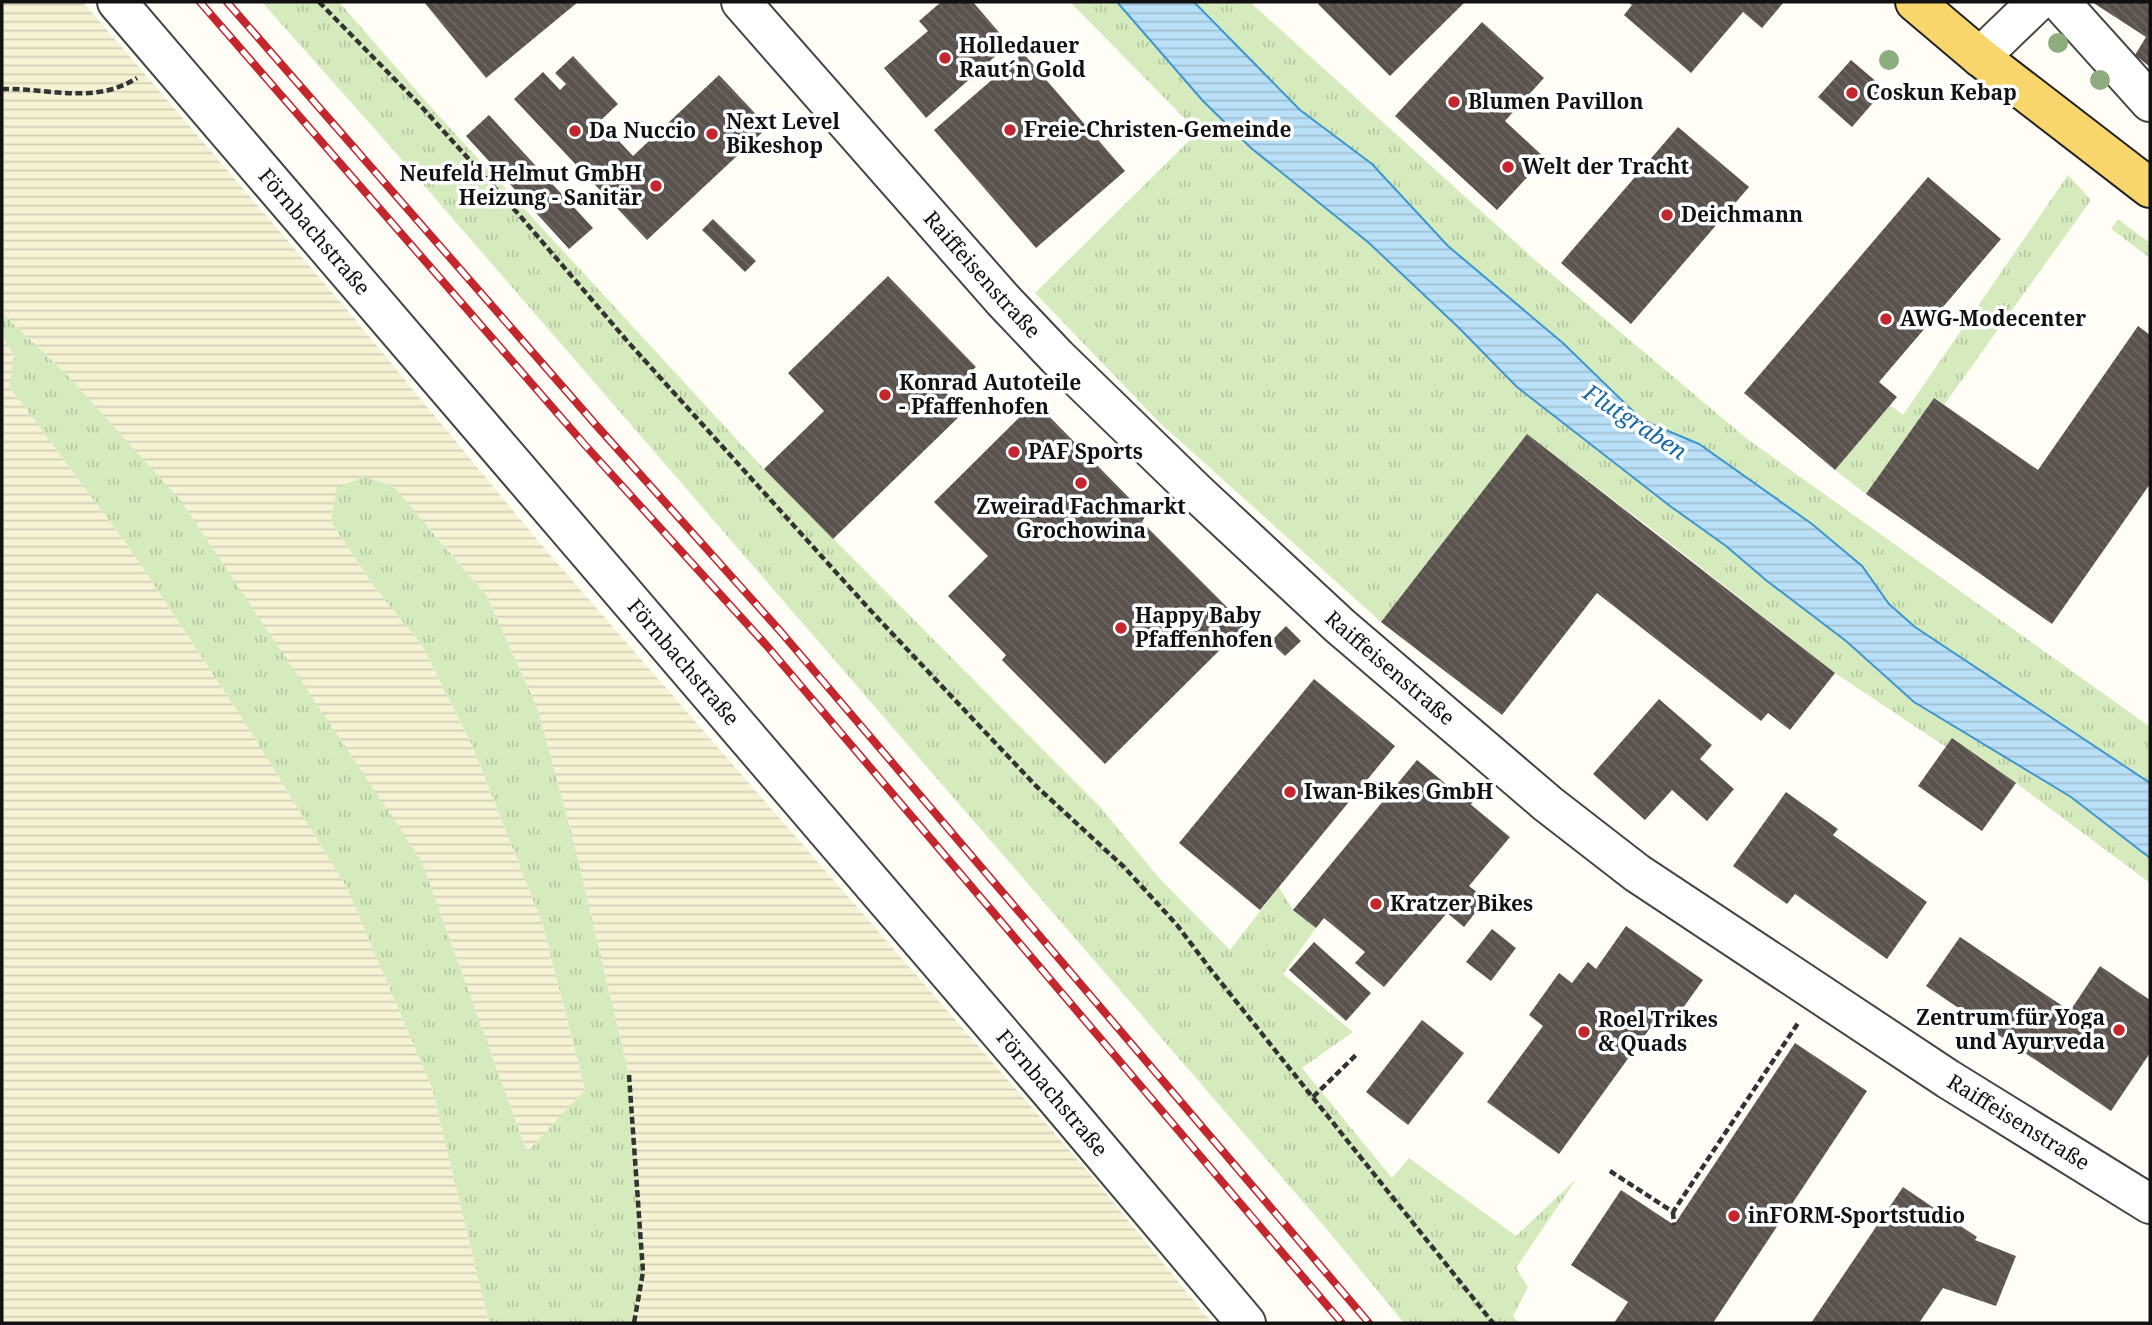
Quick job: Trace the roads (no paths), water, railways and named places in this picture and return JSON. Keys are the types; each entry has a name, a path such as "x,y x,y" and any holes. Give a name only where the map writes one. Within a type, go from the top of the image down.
{"main road":[{"path":"1915,2 1980,57 2150,188"}],"street":[{"name":"Förnbachstraße","path":"117,2 1246,1323"},
{"name":"Raiffeisenstraße","path":"741,2 922,209 1057,357 1323,612 1548,804 1637,873 1948,1079 2150,1204"},
{"path":"1980,57 2037,2"},
{"path":"2060,2 2150,102"}],"water":[{"name":"Flutgraben","path":"1117,2 1194,2 1300,110 1372,164 1448,246 1564,344 1642,420 1699,444 1812,524 1862,566 1889,604 1915,627 2150,783 2150,858 2071,797 1914,702 1846,641 1517,387 1369,243 1251,148 1203,101"}],"railway":[{"path":"200,2 585,445 767,646 1342,1323"},
{"path":"227,2 596,425 781,632 1369,1323"}],"place":[{"name":"Holledauer Raut´n Gold","path":"945,58"},
{"name":"Coskun Kebap","path":"1852,93"},
{"name":"Blumen Pavillon","path":"1454,102"},
{"name":"Freie-Christen-Gemeinde","path":"1010,130"},
{"name":"Da Nuccio","path":"575,131"},
{"name":"Next Level Bikeshop","path":"712,134"},
{"name":"Welt der Tracht","path":"1508,167"},
{"name":"Neufeld Helmut GmbH Heizung - Sanitär","path":"656,186"},
{"name":"Deichmann","path":"1667,215"},
{"name":"AWG-Modecenter","path":"1886,319"},
{"name":"Konrad Autoteile - Pfaffenhofen","path":"885,395"},
{"name":"PAF Sports","path":"1014,452"},
{"name":"Zweirad Fachmarkt Grochowina","path":"1081,483"},
{"name":"Happy Baby Pfaffenhofen","path":"1121,628"},
{"name":"Iwan-Bikes GmbH","path":"1290,792"},
{"name":"Kratzer Bikes","path":"1376,904"},
{"name":"Zentrum für Yoga und Ayurveda","path":"2119,1030"},
{"name":"Roel Trikes & Quads","path":"1584,1032"},
{"name":"inFORM-Sportstudio","path":"1734,1216"}]}
